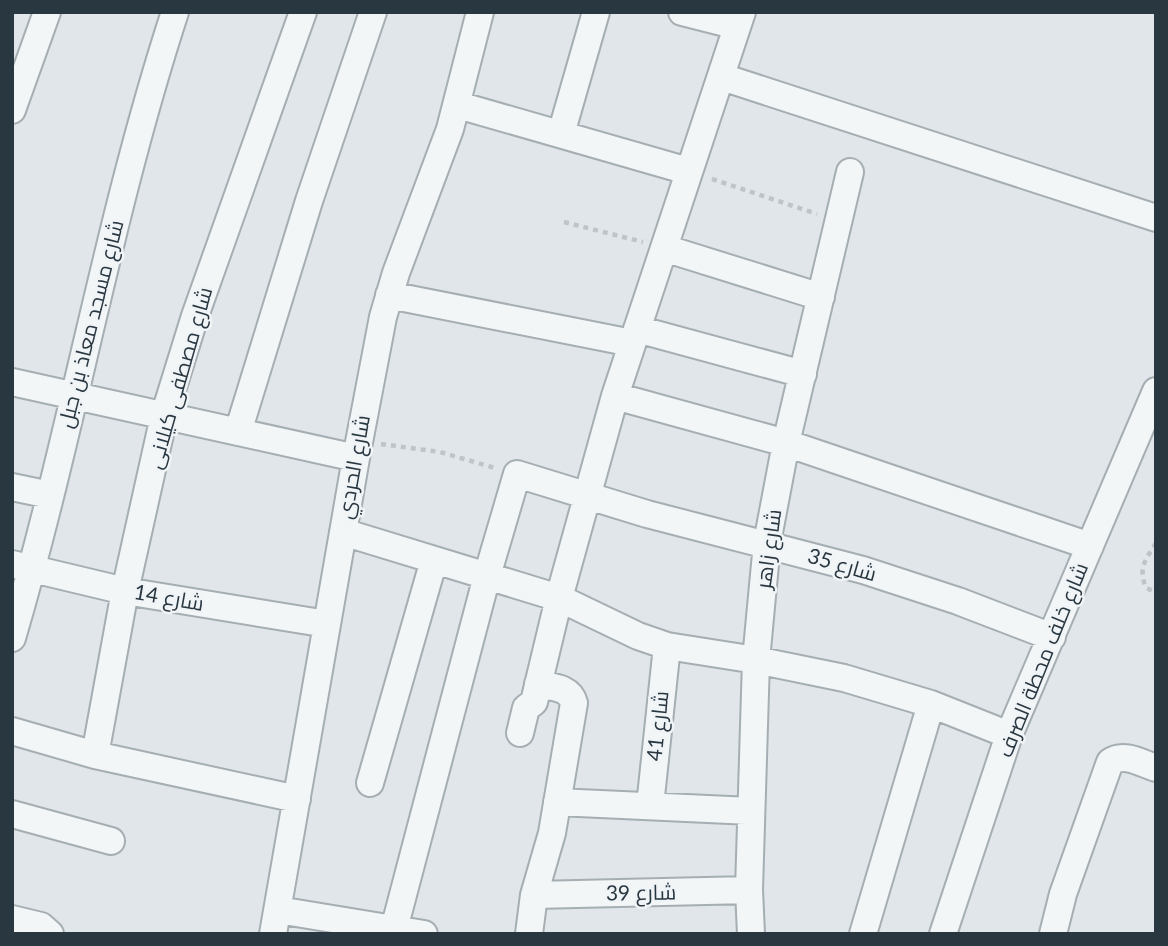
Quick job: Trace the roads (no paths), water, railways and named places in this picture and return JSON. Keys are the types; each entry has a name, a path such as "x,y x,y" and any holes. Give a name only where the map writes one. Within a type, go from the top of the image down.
{"street":[{"path":"12,110 47,12"},
{"name":"شارع مسجد معاذ بن جبل","path":"12,638 22,567 50,495 139,131 175,12"},
{"name":"شارع مصطفى كيلانى","path":"95,755 125,591 164,416 195,316 303,12"},
{"path":"237,432 309,201 373,12"},
{"name":"شارع الحردي","path":"276,922 357,449 389,295 458,105 480,12"},
{"path":"561,134 596,12"},
{"path":"520,733 526,708 534,702 559,598 615,396 739,19 682,12"},
{"path":"722,77 1156,218"},
{"path":"458,105 688,171"},
{"name":"شارع زاهر","path":"751,934 749,890 756,660 767,543 786,443 850,172"},
{"path":"664,248 821,297"},
{"path":"389,295 635,336 803,374"},
{"path":"12,382 237,432 357,449"},
{"name":"شارع خلف محطة الصرف","path":"943,934 1009,735 1156,391"},
{"path":"615,396 786,443 1090,547"},
{"name":"شارع 35","path":"487,576 517,474 647,514 863,570 958,601 1052,637"},
{"path":"12,487 50,495"},
{"path":"343,532 559,598 638,636 667,646 844,678 931,704 1009,735"},
{"path":"370,783 435,560"},
{"name":"شارع 14","path":"22,567 125,591 327,624"},
{"path":"394,929 487,576"},
{"name":"شارع 41","path":"650,806 667,646"},
{"path":"529,934 534,895 544,865 575,703 566,690 538,684"},
{"path":"863,934 931,704"},
{"path":"12,731 95,755 297,799"},
{"path":"1053,934 1063,894 1110,762 1116,757 1125,757 1156,768"},
{"path":"557,802 751,811"},
{"path":"12,814 111,841"},
{"name":"شارع 39","path":"534,895 749,890"},
{"path":"276,922 394,929 424,934"},
{"path":"15,924 40,926 50,934"}]}
